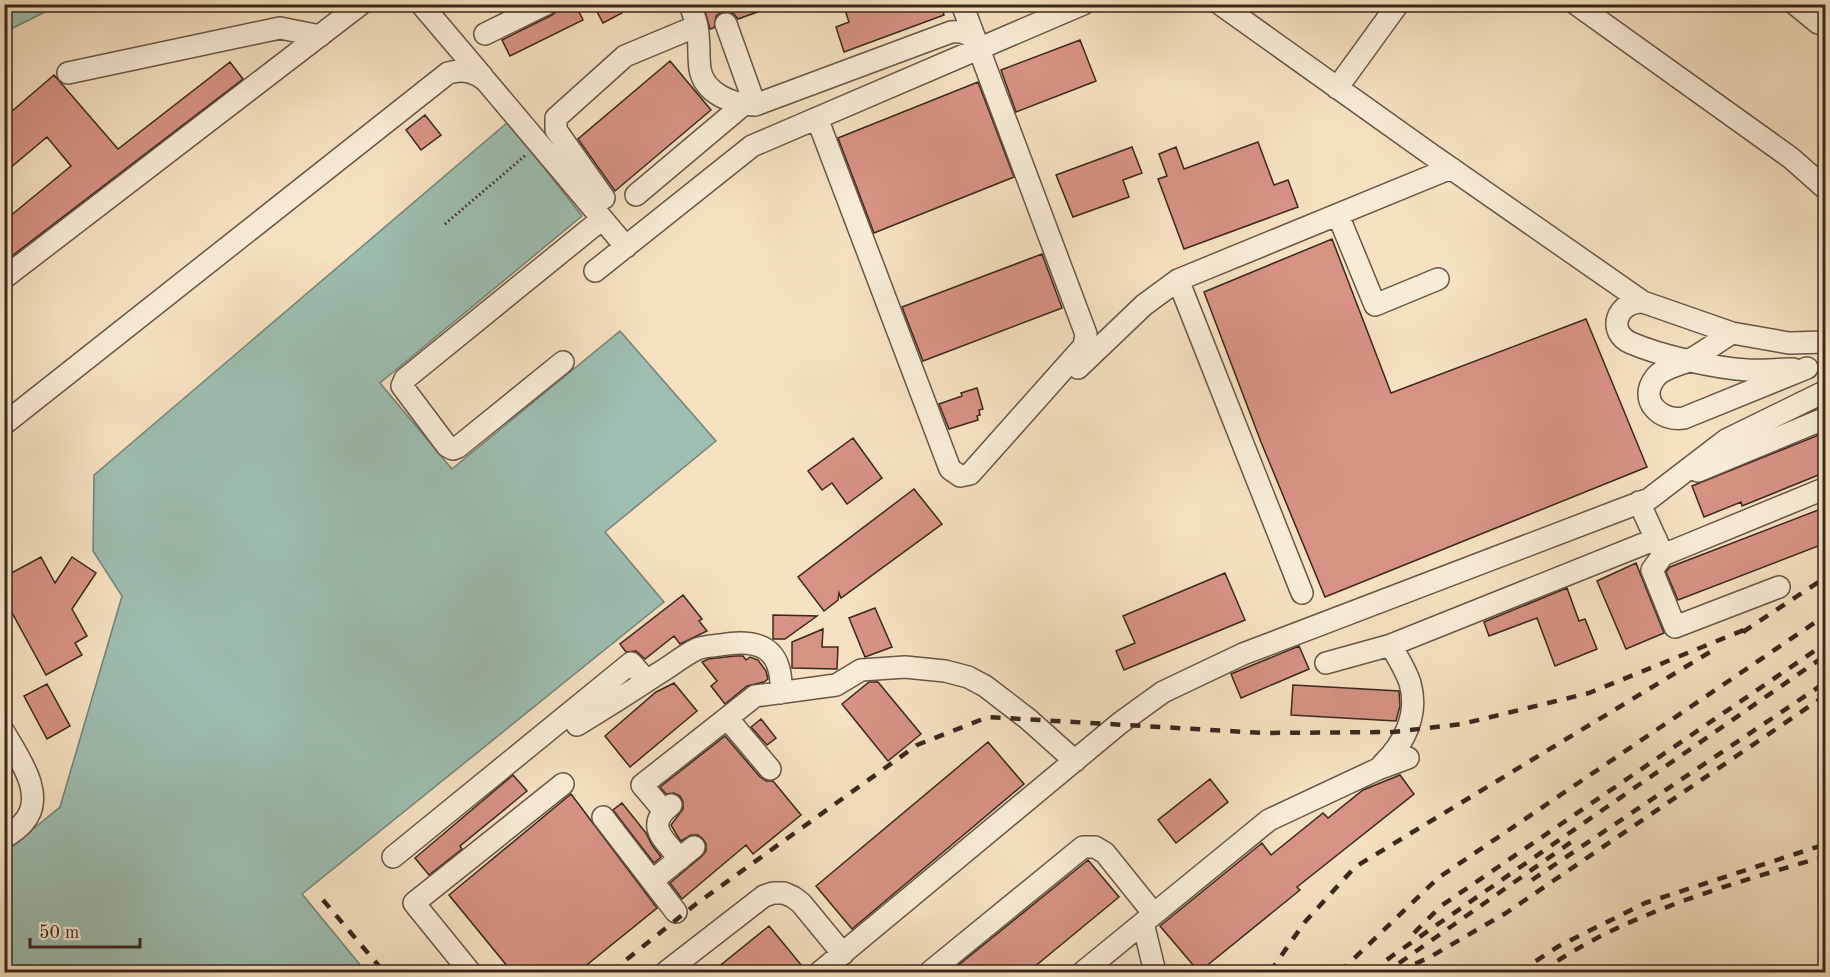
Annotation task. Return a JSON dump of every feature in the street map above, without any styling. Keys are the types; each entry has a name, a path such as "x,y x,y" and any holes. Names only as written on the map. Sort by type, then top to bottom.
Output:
{"lane":[{"path":"4,278 361,4"},
{"path":"421,4 486,81 603,208"},
{"path":"485,34 546,4"},
{"path":"690,4 697,26 700,72 705,83 730,101 749,105"},
{"path":"817,118 950,469 960,476 970,474 1084,346 1086,334 962,4"},
{"path":"595,271 752,146 1083,4"},
{"path":"1220,4 1643,302 1732,333 1789,343 1826,342"},
{"path":"1337,88 1398,4"},
{"path":"1576,4 1791,158 1826,189"},
{"path":"1795,4 1818,23 1826,24"},
{"path":"726,24 749,105"},
{"path":"626,247 556,130 556,118 625,56 697,26"},
{"path":"68,73 280,28 320,36"},
{"path":"636,195 749,105 951,32 958,31 971,36 979,49"},
{"path":"4,424 439,79 458,70 468,71 486,81"},
{"path":"1016,424 1144,305 1178,280 1451,168"},
{"path":"563,362 453,449 447,446 404,392 402,386 405,379 603,208"},
{"path":"1338,215 1375,305 1438,279"},
{"path":"1178,280 1280,511 1299,559 1302,593"},
{"path":"1643,302 1636,302 1623,308 1617,320 1620,333 1630,343 1689,360 1748,370 1807,368"},
{"path":"1732,333 1689,360 1660,373 1651,386 1651,403 1661,415 1668,418 1684,418 1807,368 1826,350"},
{"path":"820,972 1120,723 1163,692 1243,654 1649,499 1726,440 1826,391"},
{"path":"1672,482 1826,418"},
{"path":"1326,663 1391,645 1826,488"},
{"path":"1639,502 1659,547 1652,570 1675,627 1779,587"},
{"path":"577,725 698,648 736,642 749,642 770,653 778,663 782,675 781,693"},
{"path":"1378,769 1401,744 1411,714 1410,682 1391,645"},
{"path":"393,857 631,663 647,681"},
{"path":"652,881 687,853 657,829 658,819 667,808 642,785 755,696 836,685 861,670 905,667 945,671 968,677 985,686 1028,719 1075,761"},
{"path":"727,718 770,769"},
{"path":"4,732 32,789 33,801 30,813 23,824 4,838"},
{"path":"1083,972 1269,820 1378,769 1408,758"},
{"path":"470,972 414,903 563,784"},
{"path":"603,817 676,912"},
{"path":"930,972 1083,847 1095,847 1105,853 1148,919 1155,972"},
{"path":"666,972 755,901 773,893 793,897 801,903 843,954"}],"path":[{"path":"445,224 530,151"}],"shaded area":[{"path":"5,4 59,4 59,5 5,32"},
{"path":"508,122 582,216 380,383 452,469 620,331 716,441 605,532 664,602 302,894 366,972 5,972 5,852 60,807 122,596 93,551 94,475"}],"building":[{"path":"559,4 575,4 583,20 510,56 502,40 552,15 557,11"},
{"path":"601,4 618,4 622,13 603,23 595,8"},
{"path":"703,4 774,4 774,6 738,19 734,14 722,12 716,16 714,28 710,29"},
{"path":"843,4 941,4 944,15 844,52 836,27 849,22"},
{"path":"1080,40 1096,81 1016,112 1001,70"},
{"path":"670,61 711,110 615,191 578,139"},
{"path":"230,62 243,79 4,262 4,221 71,166 47,137 10,168 4,161 4,118 54,75 118,149"},
{"path":"978,82 1014,177 874,233 838,138"},
{"path":"425,115 441,135 421,150 406,130"},
{"path":"1258,142 1274,185 1288,180 1298,207 1184,249 1158,179 1167,176 1159,154 1176,147 1184,169"},
{"path":"1132,147 1142,173 1123,180 1129,197 1073,217 1056,175"},
{"path":"1332,239 1391,393 1586,319 1647,467 1325,597 1261,442 1204,292"},
{"path":"1042,254 1062,308 923,361 902,307"},
{"path":"977,388 983,409 979,410 978,420 949,429 939,404"},
{"path":"1826,432 1826,472 1742,506 1741,502 1704,517 1692,486"},
{"path":"853,438 882,478 847,504 832,483 822,490 808,471"},
{"path":"914,489 942,524 841,598 839,593 838,600 824,611 798,577"},
{"path":"1826,507 1826,543 1678,600 1666,572 1670,567"},
{"path":"41,557 55,583 72,557 96,573 72,609 87,636 75,643 82,655 46,675 4,598 4,577"},
{"path":"1636,563 1664,633 1626,649 1597,581"},
{"path":"1225,573 1245,620 1124,670 1116,651 1135,643 1123,616"},
{"path":"1567,588 1579,621 1585,619 1597,649 1555,666 1537,618 1489,636 1484,622"},
{"path":"683,595 702,619 699,621 707,631 680,644 674,636 645,659 636,651 626,652 620,644"},
{"path":"875,608 892,647 865,657 849,618"},
{"path":"773,615 817,616 785,639 773,639"},
{"path":"823,629 822,647 838,647 837,669 792,668 792,642"},
{"path":"1299,646 1309,669 1241,698 1231,674"},
{"path":"743,656 746,660 750,657 758,660 766,671 768,679 747,686 725,704 711,686 717,681 702,662 708,659"},
{"path":"869,682 878,682 921,734 888,761 842,704"},
{"path":"674,683 697,711 630,767 605,736 656,692"},
{"path":"47,684 70,726 47,739 24,696"},
{"path":"1293,685 1399,691 1400,706 1396,721 1291,715"},
{"path":"761,719 776,738 767,745 751,727"},
{"path":"725,736 760,777 766,781 773,781 801,815 753,854 746,845 682,899 670,883 702,856 706,851 706,844 698,835 691,835 681,841 671,825 683,809 683,802 680,796 674,793 666,794 660,787"},
{"path":"988,742 1024,784 852,929 816,886"},
{"path":"513,775 527,791 460,846 462,849 429,875 415,858"},
{"path":"1400,775 1414,794 1297,887 1300,890 1199,972 1160,926 1262,843 1271,855 1323,813 1328,818 1363,790"},
{"path":"1210,779 1228,802 1176,843 1158,820"},
{"path":"571,794 657,908 578,972 512,972 449,895"},
{"path":"622,803 646,833 661,857 654,863 613,810"},
{"path":"1088,860 1119,897 1028,972 950,972"},
{"path":"769,926 807,972 712,972"}],"railway":[{"path":"1743,632 1826,577"},
{"path":"1340,972 1438,878 1826,615"},
{"path":"611,972 696,904 917,745 988,717 1263,733 1393,732 1462,724 1589,693 1749,628"},
{"path":"1414,933 1441,906 1826,643"},
{"path":"1270,972 1304,923 1355,867 1715,649"},
{"path":"1371,972 1826,655"},
{"path":"1532,880 1826,682"},
{"path":"1397,972 1430,957 1506,913 1826,695"},
{"path":"1381,972 1395,966 1577,838"},
{"path":"1519,972 1559,946 1645,903 1826,844"},
{"path":"1541,972 1606,933 1642,917 1715,890 1826,856"},
{"path":"323,900 384,972"}]}
